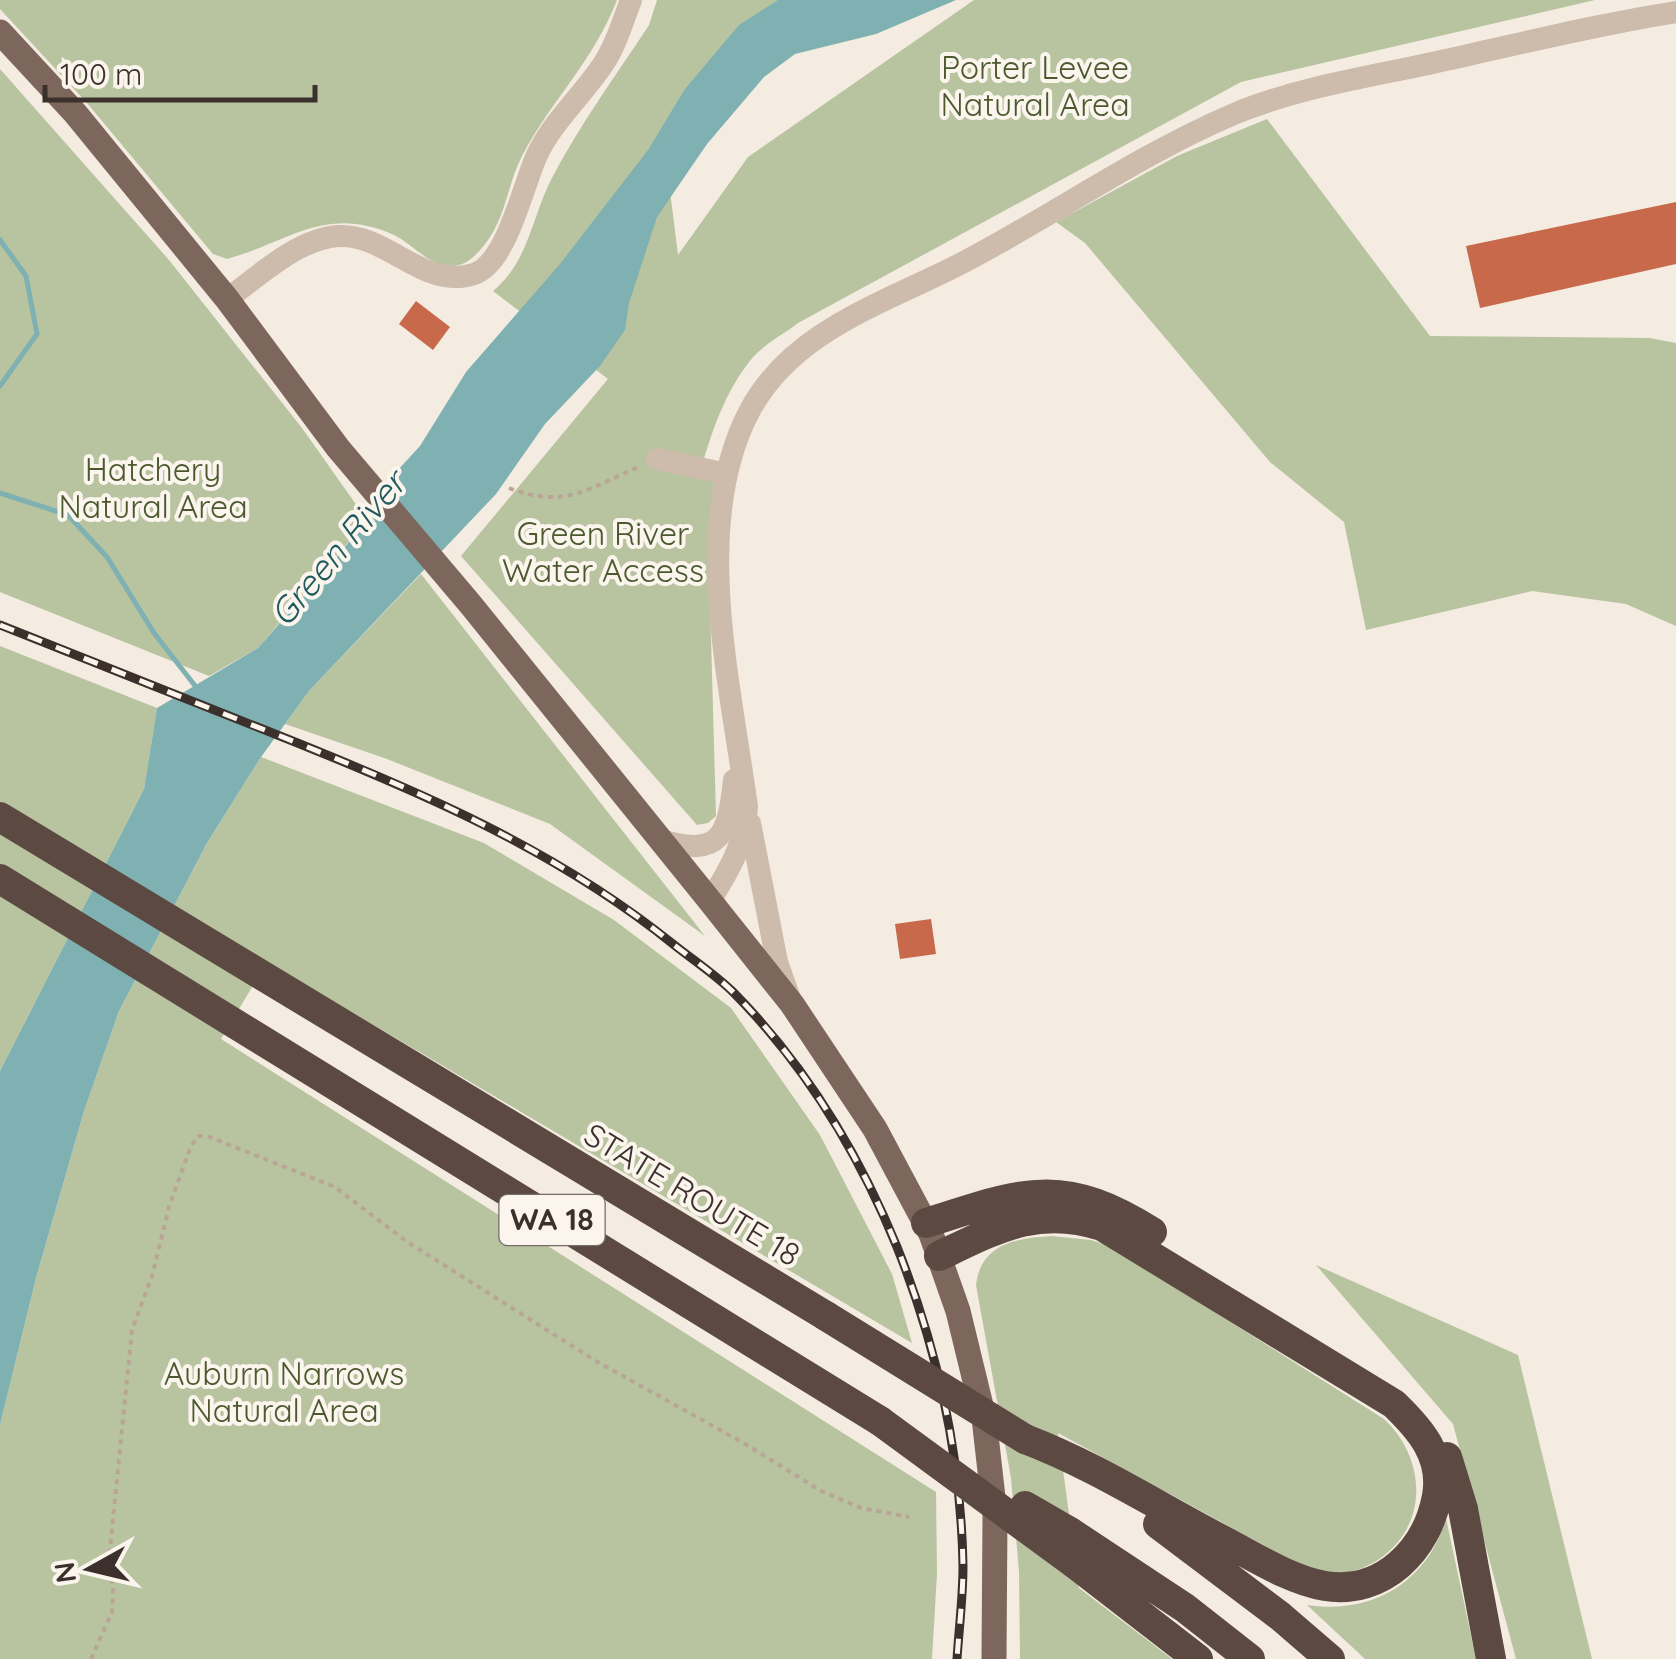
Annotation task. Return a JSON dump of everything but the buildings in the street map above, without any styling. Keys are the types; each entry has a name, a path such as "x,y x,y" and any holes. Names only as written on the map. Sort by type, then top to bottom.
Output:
{"highway":[{"name":"STATE ROUTE 18","path":"2,818 1025,1438 1077,1465"},
{"name":"WA 18","path":"0,879 880,1421 1070,1532 1185,1608 1250,1659"},
{"path":"926,1223 1029,1195 1067,1194 1090,1199 1116,1209 1402,1395 1421,1413 1450,1464 1463,1509 1491,1659"},
{"path":"939,1256 1001,1227 1042,1216 1082,1219 1102,1226 1394,1404 1428,1443 1439,1484 1425,1531 1405,1560 1376,1581 1328,1586 1251,1556 1077,1465"},
{"path":"880,1421 1198,1659"},
{"path":"1077,1465 1210,1561 1330,1659"}],"main road":[{"path":"0,32 76,114 227,299 338,448 710,901 792,1004 875,1129 926,1223 939,1256 958,1311 984,1418 994,1514 994,1659"}],"street":[{"path":"227,299 288,256 335,236 355,236 436,274 456,276 485,268 498,253 537,155 551,130 606,60 631,0"},
{"path":"792,1004 776,962 747,807 720,590 722,512 728,474 750,412 784,362 834,326 965,262 1183,137 1256,105 1304,91 1676,12"},
{"path":"657,459 728,474"},
{"path":"661,840 689,848 719,837 730,818 734,717"},
{"path":"710,901 739,850 746,830 747,807"}],"path":[{"path":"510,488 535,498 562,499 657,459"},
{"path":"91,1659 112,1612 108,1559 129,1343 152,1276 168,1207 191,1146 199,1136 335,1187 406,1241 580,1351 747,1444 821,1491 861,1508 909,1517"}],"green space":[{"path":"0,0 617,0 596,43 522,156 503,210 485,245 464,263 445,266 394,235 348,223 308,229 227,259 213,254 87,103 0,9"},
{"path":"657,0 780,0 662,127 678,255 748,157 974,0 1595,0 1241,82 798,323 759,351 729,393 703,462 717,474 709,566 716,816 697,825 461,556 608,379 493,291 515,266 553,176 649,25"},
{"name":"Hatchery Natural Area","path":"0,69 169,260 302,428 367,520 258,648 209,676 0,592"},
{"path":"1267,119 1430,336 1650,338 1676,343 1676,626 1626,604 1532,591 1366,630 1344,522 1270,462 1085,243 1056,222 1177,156"},
{"path":"421,574 705,936 550,824 387,759 285,724 309,691"},
{"path":"0,646 157,708 144,789 0,1071"},
{"name":"Auburn Narrows Natural Area","path":"261,757 484,843 614,920 731,1008 820,1135 892,1274 912,1343 267,962 221,1039 936,1492 932,1659 0,1659 0,1425 36,1278 84,1111 119,1011 207,843"},
{"path":"1052,1236 1110,1246 1384,1419 1408,1453 1416,1491 1407,1529 1395,1545 1378,1560 1345,1573 1334,1574 1294,1562 1058,1433 1079,1588 1172,1659 1020,1659 1019,1572 1011,1478 976,1285 985,1260 1002,1246"},
{"path":"1316,1265 1518,1355 1592,1659 1516,1659 1453,1424"},
{"path":"1446,1518 1476,1659 1365,1659 1307,1605 1354,1605 1394,1589 1426,1560"}],"water":[{"path":"778,0 956,0 876,34 795,54 764,77 707,144 657,217 629,303 625,330 600,366 545,424 496,494 309,691 261,757 207,843 119,1011 84,1111 36,1278 0,1425 0,1071 144,789 157,708 258,648 316,582 367,520 386,483 420,446 466,372 560,264 648,150 685,89 739,25"}],"waterway":[{"path":"0,240 26,276 37,334 0,386"},
{"path":"0,493 68,515 107,557 154,633 196,687"}],"railway":[{"path":"0,625 328,755 432,800 532,850 628,910 720,980 760,1021 807,1080 847,1145 882,1212 912,1286 945,1404 958,1484 963,1566 957,1659"}],"park label":[{"name":"Porter Levee Natural Area","path":"1035,86"},
{"name":"Green River Water Access","path":"603,552"}],"water label":[{"name":"Green River","path":"338,549"}]}
